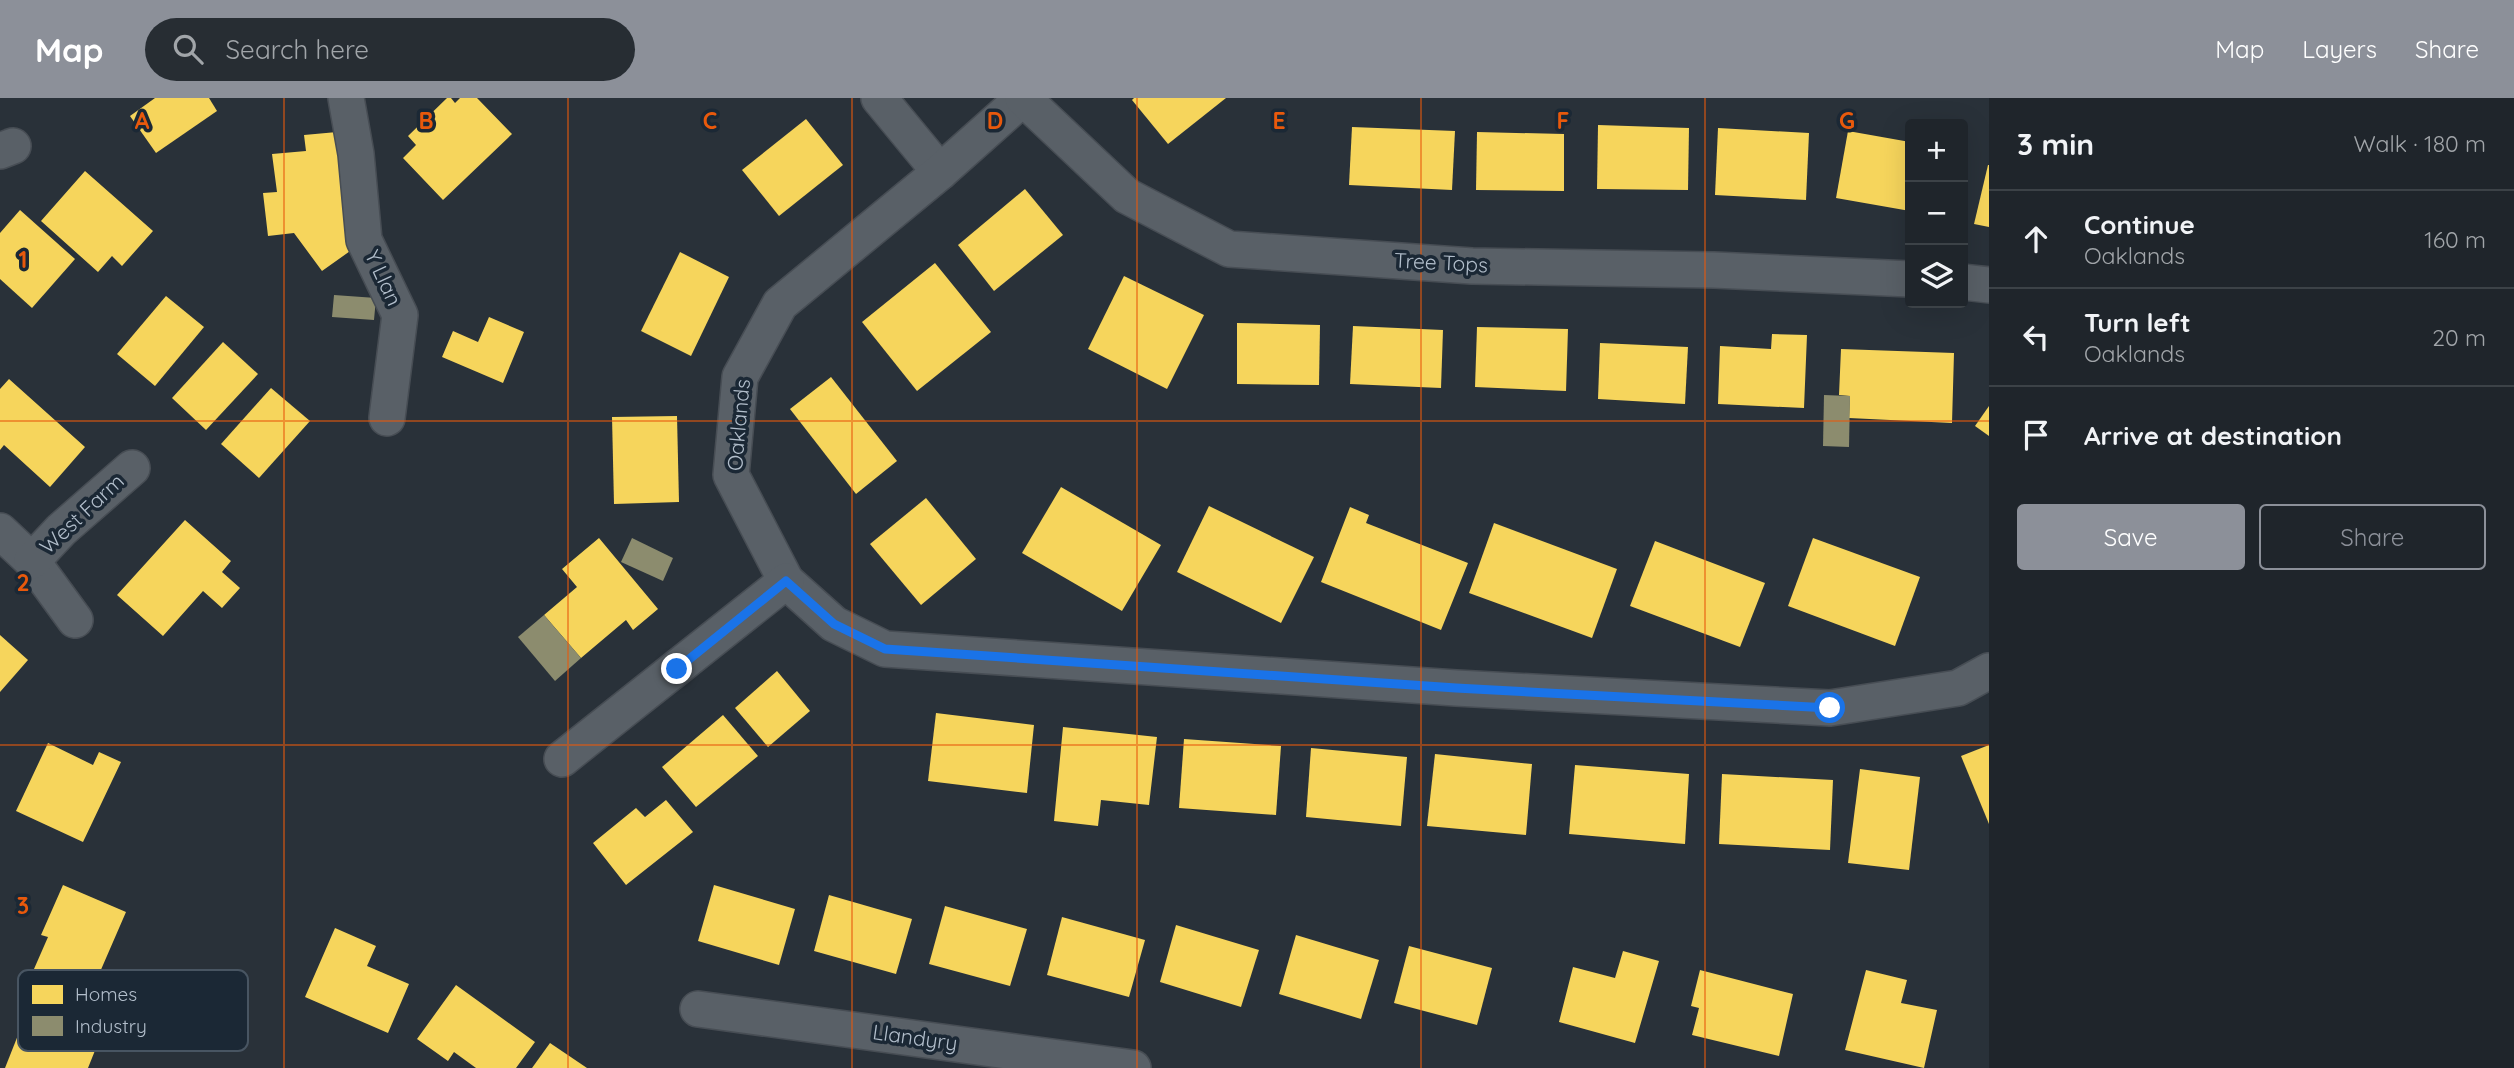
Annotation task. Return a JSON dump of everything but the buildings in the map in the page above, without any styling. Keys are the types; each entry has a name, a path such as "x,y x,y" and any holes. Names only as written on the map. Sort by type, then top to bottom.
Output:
{"street":[{"name":"Y Llan","path":"346,98 356,154 364,240 400,315 387,418"},
{"path":"880,98 940,172"},
{"name":"Oaklands","path":"1023,98 940,172 780,304 740,377 731,475 786,581 834,624 885,649 1470,689 1830,708 1958,688 1989,671"},
{"name":"Tree Tops","path":"1023,98 1127,195 1229,249 1472,266 1714,270 1905,279"},
{"path":"1968,283 1989,285"},
{"name":"West Farm","path":"32,561 61,530 132,468"},
{"name":"West Farm","path":"0,531 32,561 75,620"},
{"path":"562,759 786,581"},
{"name":"Llandyry","path":"698,1009 1133,1068"}],"route":[{"path":"677,669 786,581 834,624 885,649 1456,688 1830,708"}]}
